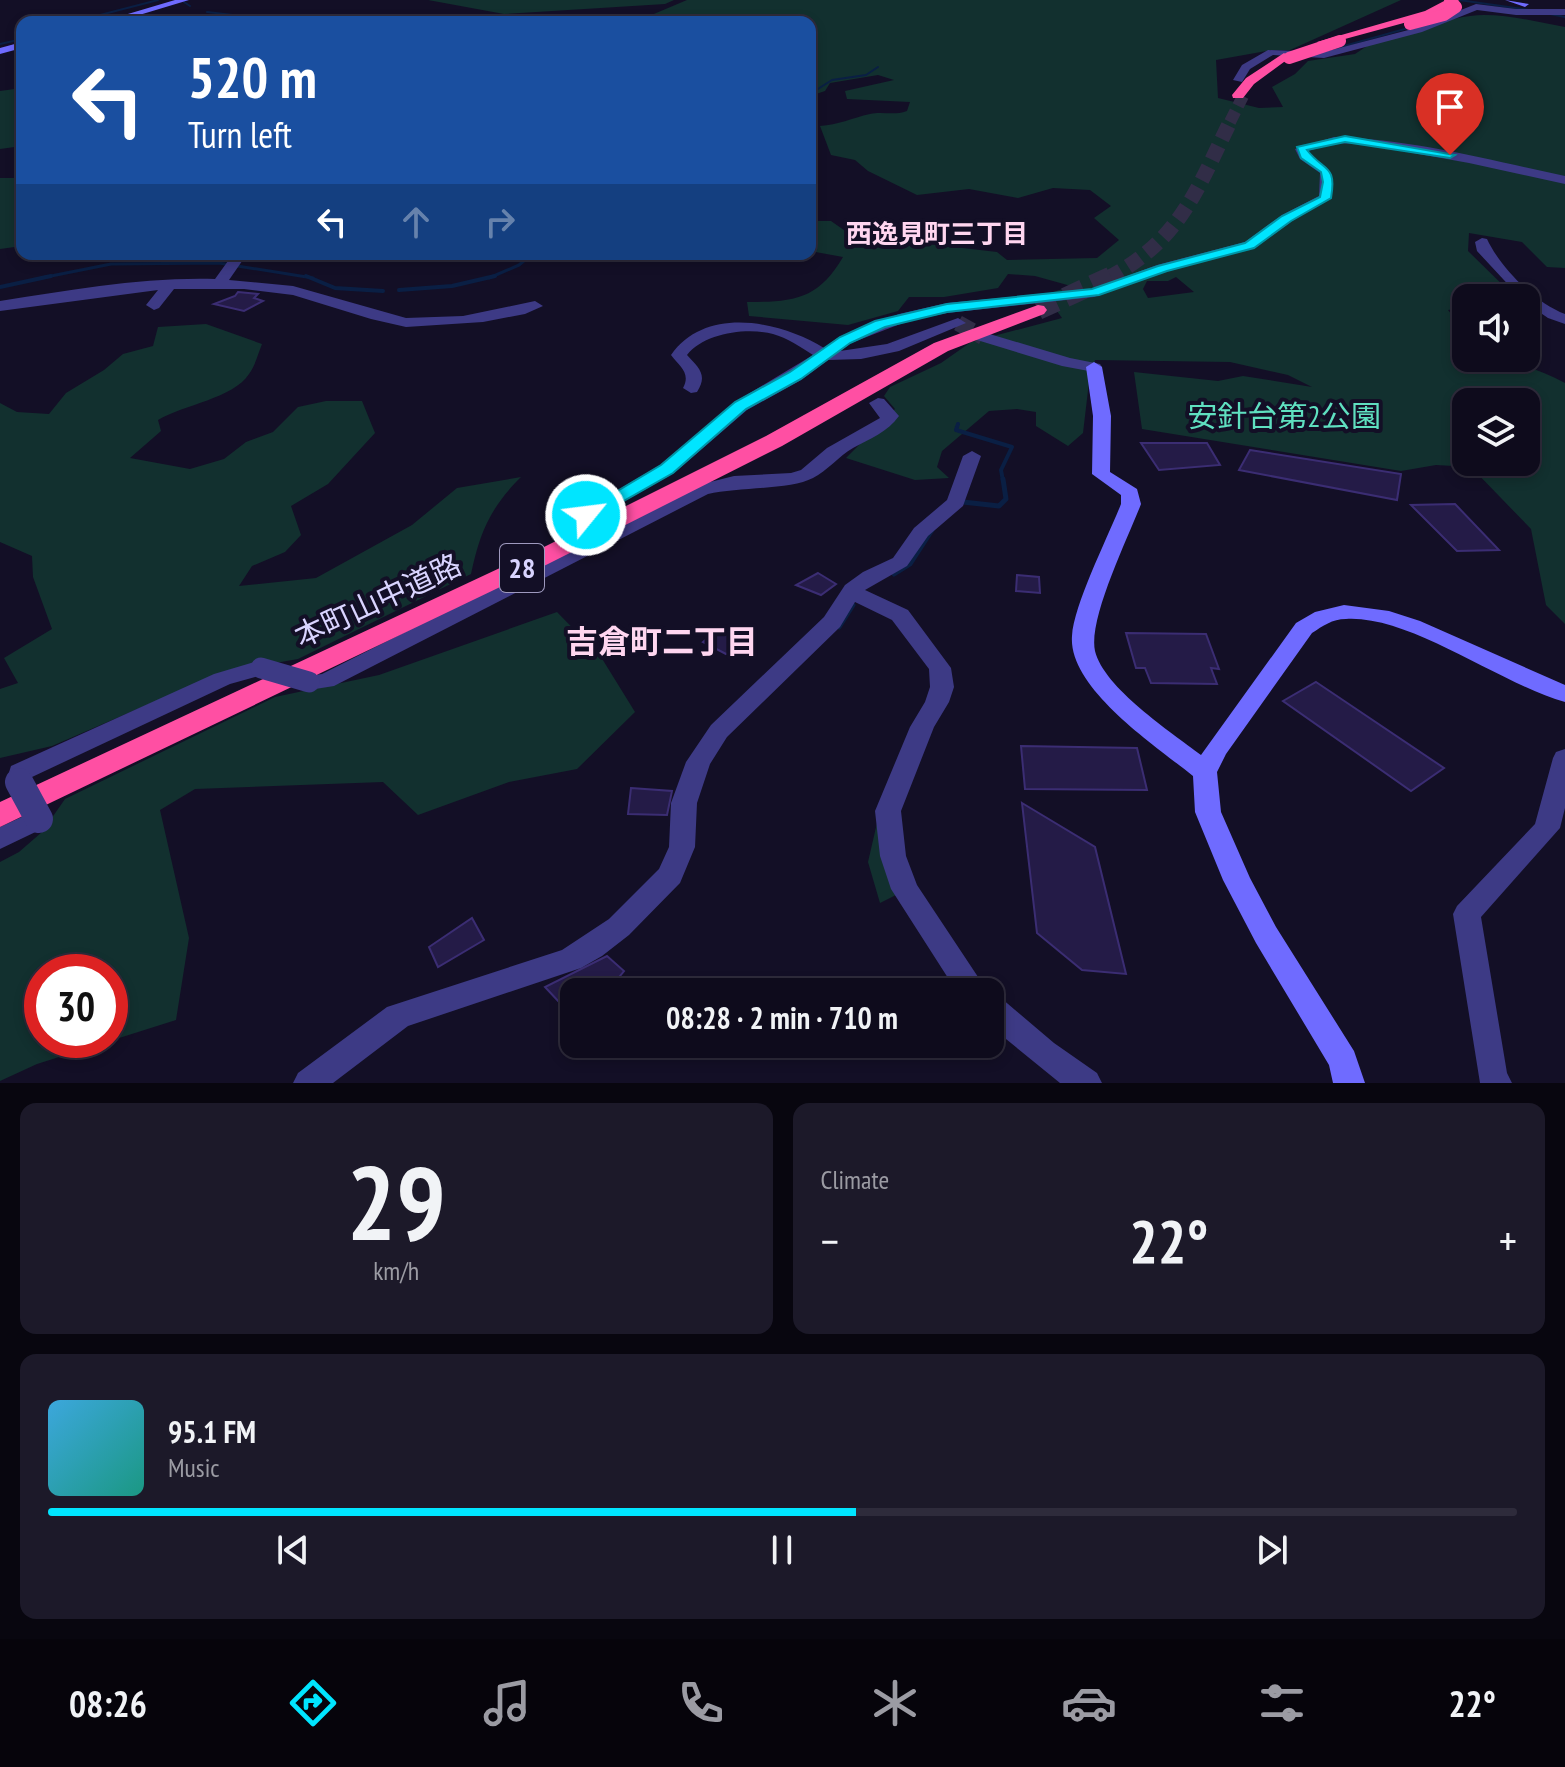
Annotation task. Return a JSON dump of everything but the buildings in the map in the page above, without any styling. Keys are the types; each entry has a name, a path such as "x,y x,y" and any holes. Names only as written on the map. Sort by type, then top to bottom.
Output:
{"highway":[{"path":"1241,96 1286,58 1418,10 1429,5 1431,0"},
{"path":"1455,1 1456,7 1450,13 1331,40 1434,14 1455,1"},
{"name":"本町山中道路","path":"0,806 534,555 638,501 845,382 1034,308 941,347 741,459 539,559 0,815"}],"street":[{"path":"128,16 185,0"},
{"path":"1509,0 1565,11"},
{"path":"1238,80 1246,67 1271,52 1324,55 1419,30 1476,7 1565,11"},
{"path":"586,515 667,469 741,406 795,376 845,340 904,317 947,308 1094,293 1162,268 1250,245 1287,218 1325,198 1328,182 1326,171 1304,156 1302,148 1345,139 1469,159 1565,180"},
{"path":"1482,242 1484,251 1535,301 1556,317 1565,319"},
{"path":"219,284 235,261"},
{"path":"154,305 170,284"},
{"path":"0,306 121,286 219,284 307,293 390,320 461,320 535,306"},
{"path":"691,388 695,381 694,372 679,355 688,341 707,334 769,328 824,355 855,357 879,353 958,323"},
{"path":"983,337 1068,363 1094,367 1102,416 1101,474 1130,493 1131,504 1085,621 1082,639 1085,657 1091,670 1114,694 1205,772"},
{"path":"0,839 39,819 19,782 20,772 32,766 222,679 261,668 309,682 326,681 701,490 734,482 793,479 808,474 833,452 886,422 890,416 878,403"},
{"path":"309,1083 398,1016 571,959 592,948 619,927 670,875 677,863 682,847 684,803 698,762 707,747 733,715 832,622 852,590 870,576 900,562 921,532 956,502 972,456"},
{"path":"852,590 864,599 900,615 940,668 942,687 937,702 922,727 888,811 893,856 905,889 964,978"},
{"path":"1349,1083 1343,1061 1266,935 1237,880 1208,812 1205,772 1215,751 1304,628 1326,616 1358,613 1386,618 1565,694"},
{"path":"1496,1083 1492,1075 1467,914 1547,828 1565,758"},
{"path":"1004,1019 1043,1053 1086,1083"}],"green space":[{"path":"428,0 674,0 665,4 504,14"},
{"name":"安針台第2公園","path":"687,0 1401,0 1290,50 1272,50 1216,60 1218,98 1259,108 1283,107 1272,87 1295,74 1308,61 1355,54 1367,46 1441,22 1494,15 1565,27 1565,268 1547,267 1522,242 1469,233 1468,251 1502,284 1452,284 1452,309 1448,310 1452,315 1452,372 1540,372 1565,383 1565,624 1546,605 1531,529 1480,476 1540,476 1540,388 1452,388 1452,466 1436,465 1401,471 1142,429 1134,372 1218,381 1243,376 1312,387 1288,375 1230,362 1095,360 1083,433 1068,446 1036,426 1036,412 1017,409 989,411 942,451 937,467 949,478 915,480 846,458 895,409 884,396 890,387 941,363 971,342 1062,318 1054,307 1033,299 1071,286 1035,276 1008,274 998,288 944,297 909,297 898,311 848,325 749,316 747,302 803,296 834,271 843,257 816,252 816,221 831,221 851,235 997,252 1007,260 1097,258 1119,240 1094,218 1111,206 1090,190 1053,188 1018,198 969,189 917,195 868,171 855,160 831,155 820,126 870,114 907,111 910,102 847,99 845,91 894,80 878,75 830,83 825,91 816,94 816,16 649,16","holes":["1176,277 1194,292 1148,298 1143,289 1147,281 1168,281"]},
{"path":"16,89 16,147 0,149 0,91"},
{"path":"0,178 16,178 16,247 0,249"},
{"path":"206,324 262,344 255,364 242,382 232,389 158,420 161,431 130,458 190,469 224,459 246,442 273,432 298,407 326,401 362,401 375,433 328,484 291,506 301,535 285,552 252,566 239,586 316,578 412,525 457,488 521,477 501,499 488,521 471,574 298,659 223,672 52,746 0,758 0,689 18,683 4,658 52,629 33,577 32,556 0,542 0,403 17,412 49,414 66,393 104,370 123,354 153,346 158,327"},
{"path":"557,612 601,657 635,712 577,769 509,782 418,815 383,782 195,789 160,810 189,938 176,1020 128,1035 128,954 24,954 24,1058 56,1058 0,1081 0,862 19,852 42,832 65,799 275,697 379,675"},
{"path":"880,810 896,895 880,903 868,862"}],"waterway":[{"path":"96,16 158,0"},
{"path":"1459,0 1529,10"},
{"path":"184,2 190,6"},
{"path":"207,12 241,16"},
{"path":"1550,14 1565,17"},
{"path":"1337,48 1412,27"},
{"path":"0,44 16,40"},
{"path":"816,90 832,80 866,75 878,67"},
{"path":"492,277 525,260"},
{"path":"51,276 111,264 219,263 309,277"},
{"path":"0,287 51,276"},
{"path":"41,278 51,276"},
{"path":"309,277 335,288 383,291"},
{"path":"399,290 452,286 492,277"},
{"path":"958,424 956,430 1012,447 1001,470 1003,481"},
{"path":"963,502 999,506 1006,499 1003,479"},
{"path":"894,574 910,564 932,530"},
{"path":"839,627 853,605"}],"tunnel":[{"path":"1109,277 1133,263 1170,230 1196,190 1243,96"},
{"path":"1038,310 1109,277"},
{"path":"958,323 983,337"}],"district":[{"name":"西逸見町三丁目","path":"937,234"},
{"name":"吉倉町二丁目","path":"662,642"}],"route":[{"path":"586,515 667,469 741,406 795,376 845,340 880,324 947,308 1094,293 1162,268 1250,245 1287,218 1325,198 1328,182 1326,171 1304,156 1303,148 1345,139 1450,155"}]}
